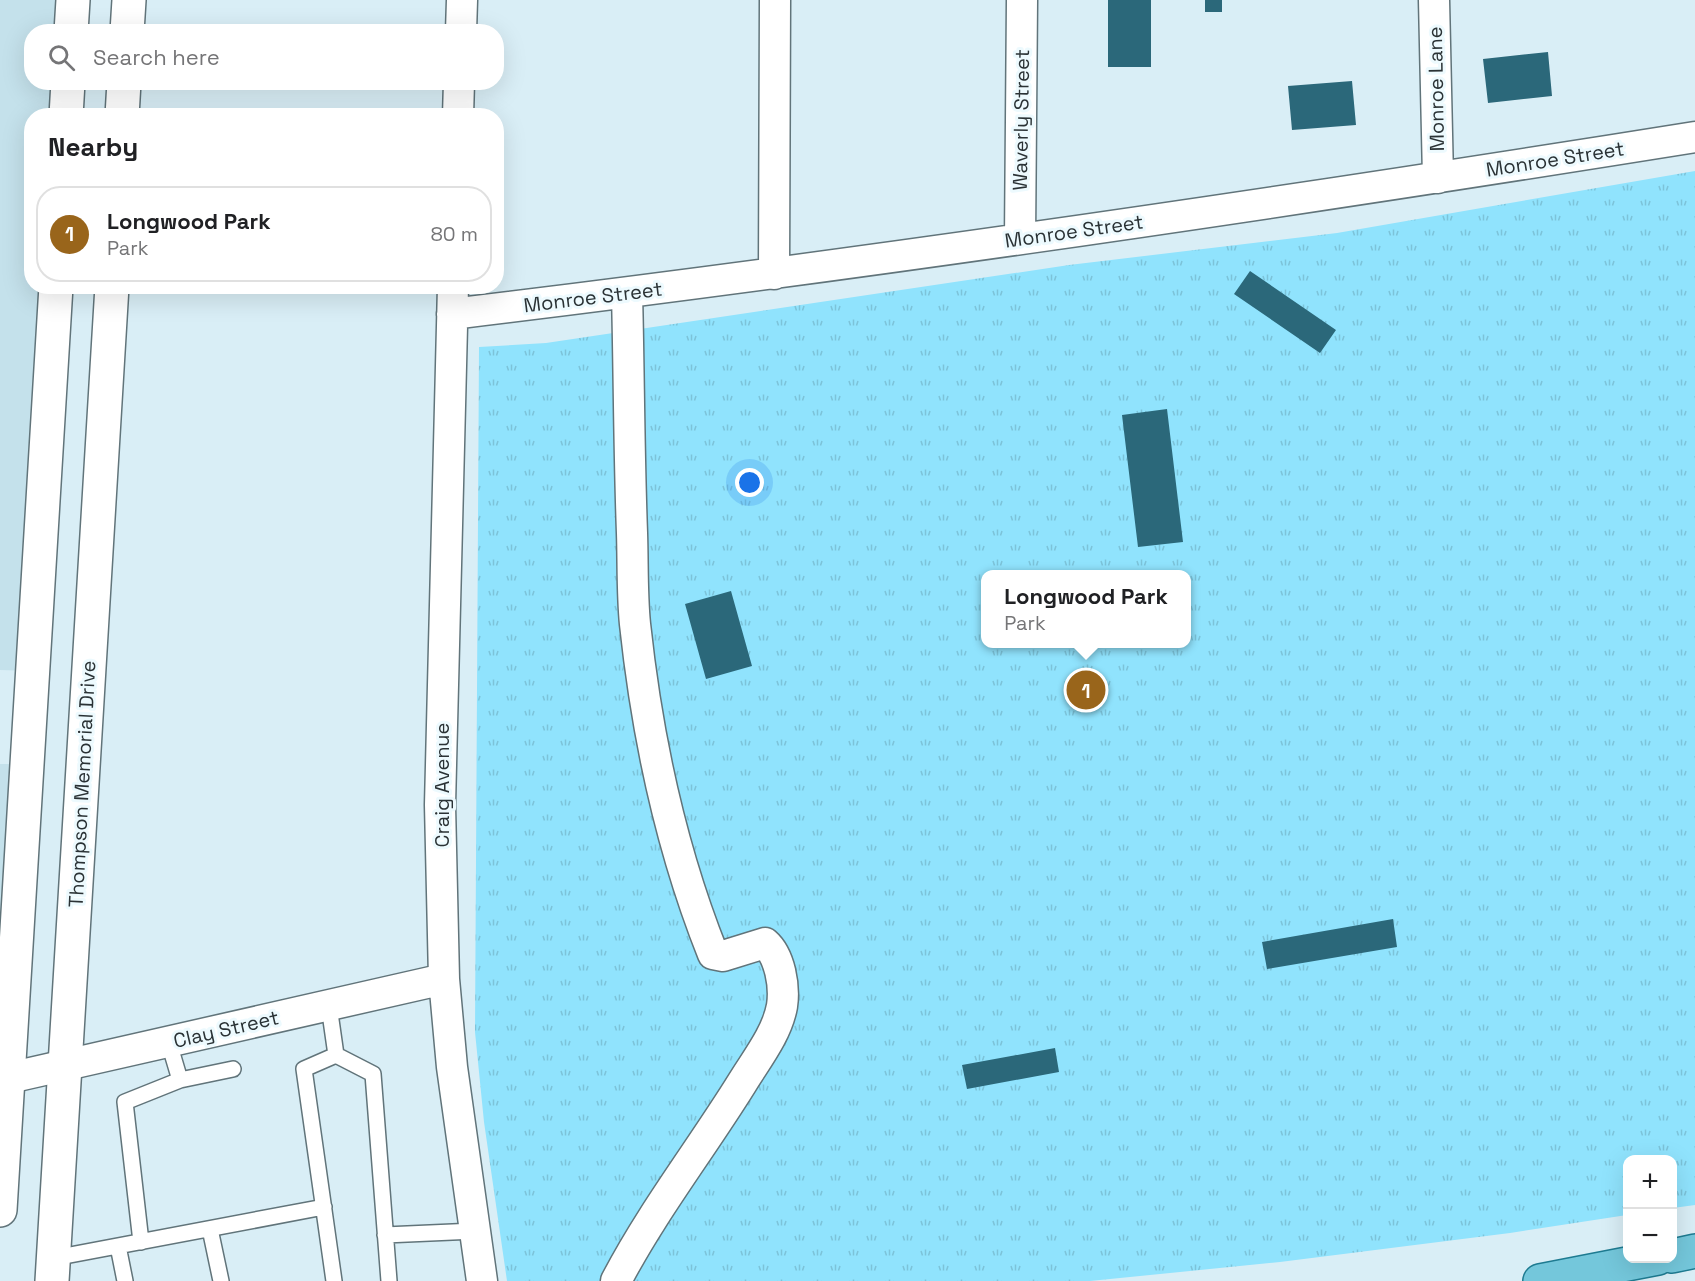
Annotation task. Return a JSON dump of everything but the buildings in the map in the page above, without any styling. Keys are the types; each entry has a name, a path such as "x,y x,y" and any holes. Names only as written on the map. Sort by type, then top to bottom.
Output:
{"main road":[{"path":"72,24 73,0"},
{"path":"128,24 129,0"},
{"path":"66,108 68,90"},
{"path":"122,108 124,90"},
{"path":"0,1210 4,1079 55,294"},
{"name":"Thompson Memorial Drive","path":"53,1269 112,294"},
{"path":"1677,1255 1695,1251"},
{"path":"1540,1281 1632,1263"}],"street":[{"path":"461,24 462,0"},
{"path":"774,274 775,0"},
{"name":"Waverly Street","path":"1020,239 1022,0"},
{"name":"Monroe Lane","path":"1434,0 1438,178"},
{"path":"458,108 459,90"},
{"name":"Monroe Street","path":"452,300 627,293 774,274 1438,178 1695,136"},
{"path":"616,1281 633,1249 714,1128 774,1031 782,1006 782,979 772,949 765,943 723,956 713,954 672,828 648,723 635,621 627,293"},
{"name":"Craig Avenue","path":"452,300 440,806 444,979 452,1067 482,1281"},
{"name":"Clay Street","path":"4,1079 444,979"}],"lane":[{"path":"329,1006 336,1055"},
{"path":"169,1042 180,1080"},
{"path":"334,1281 304,1069 336,1055"},
{"path":"336,1055 373,1074 389,1281"},
{"path":"141,1242 125,1102 180,1080 233,1069"},
{"path":"53,1269 118,1246 324,1207"},
{"path":"210,1229 221,1281"},
{"path":"385,1235 475,1231"},
{"path":"118,1246 125,1281"}],"shaded area":[{"path":"0,0 73,0 71,24 24,24 24,90 68,90 66,108 24,108 24,294 56,294 33,671 0,670"},
{"path":"0,764 27,764 0,1080"}],"green space":[{"path":"1695,171 1695,1205 1677,1207 1677,1155 1623,1155 1623,1216 1510,1233 1280,1262 1090,1281 507,1281 484,1122 475,1032 479,347 546,343 1069,265 1337,233"}],"place":[{"name":"Longwood Park","path":"1086,690"}]}
